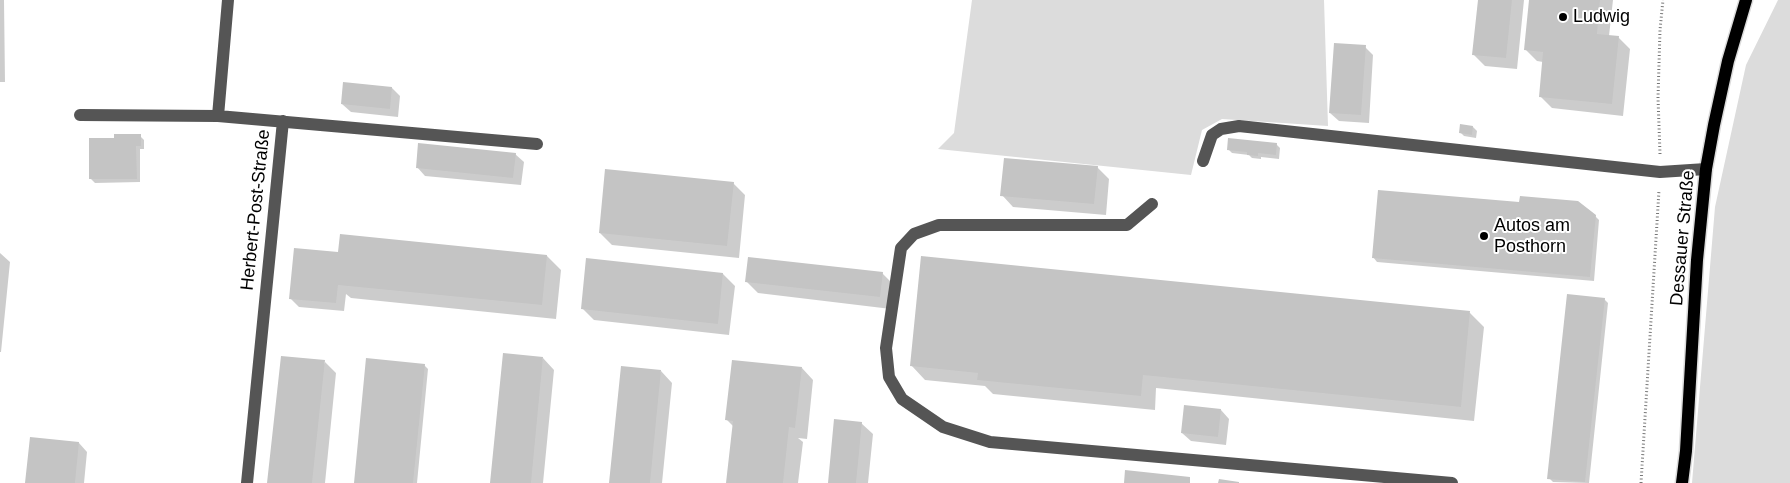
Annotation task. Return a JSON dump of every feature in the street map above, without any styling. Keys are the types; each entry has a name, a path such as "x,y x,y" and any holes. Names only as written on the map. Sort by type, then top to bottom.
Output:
{"main road":[{"name":"Dessauer Straße","path":"1682,483 1686,451 1698,260 1706,169 1728,61 1746,0"}],"street":[{"path":"218,116 228,0"},
{"name":"Herbert-Post-Straße","path":"80,115 218,116 283,122 247,483"},
{"path":"283,122 537,144"},
{"path":"1203,161 1212,135 1222,129 1240,126 1660,172 1706,169"},
{"path":"1152,204 1126,225 939,225 914,234 901,248 886,348 889,377 902,399 943,427 990,442 1452,483"}],"path":[{"path":"1642,483 1660,172 1658,98 1663,0"}],"shaded area":[{"path":"972,0 1324,0 1328,126 1222,119 1202,130 1191,175 938,149 954,133"},
{"path":"1778,0 1790,0 1790,483 1692,483 1715,207 1746,65"}],"building":[{"path":"1478,0 1512,0 1506,58 1472,55"},
{"path":"1529,0 1600,0 1597,34 1619,36 1612,104 1539,97 1543,52 1524,50"},
{"path":"1334,43 1366,45 1361,115 1329,113"},
{"path":"343,82 392,87 390,109 341,104"},
{"path":"1460,124 1473,126 1472,135 1459,133"},
{"path":"114,134 141,134 141,146 136,146 137,179 89,179 89,138 114,138"},
{"path":"1228,138 1277,143 1276,155 1258,153 1258,156 1247,155 1247,152 1227,150"},
{"path":"418,143 516,153 513,178 416,168"},
{"path":"1004,158 1098,166 1094,204 1000,196"},
{"path":"605,169 734,182 727,246 599,233"},
{"name":"Autos am Posthorn","path":"1378,190 1519,202 1520,196 1578,201 1596,215 1590,277 1372,258"},
{"path":"340,234 547,255 542,305 338,285 336,303 289,299 294,248 338,252"},
{"path":"921,256 1470,311 1461,407 1143,375 1141,396 977,380 978,373 910,366"},
{"path":"748,257 883,272 880,297 745,282"},
{"path":"586,258 723,273 718,324 581,309"},
{"path":"1567,294 1605,298 1585,482 1547,479"},
{"path":"503,353 543,357 531,483 490,483"},
{"path":"281,356 325,360 312,483 267,483"},
{"path":"366,358 425,364 413,483 354,483"},
{"path":"732,360 802,367 795,428 789,427 783,483 726,483 733,421 725,420"},
{"path":"621,366 661,370 650,483 609,483"},
{"path":"1184,405 1221,409 1218,437 1181,433"},
{"path":"834,419 862,422 856,483 828,483"},
{"path":"30,437 79,442 75,483 25,483"},
{"path":"1125,470 1190,477 1190,483 1124,483"},
{"path":"1219,479 1239,482 1239,483 1218,483"}],"place":[{"name":"Ludwig","path":"1563,17"},
{"name":"Autos am Posthorn","path":"1484,236"}]}
